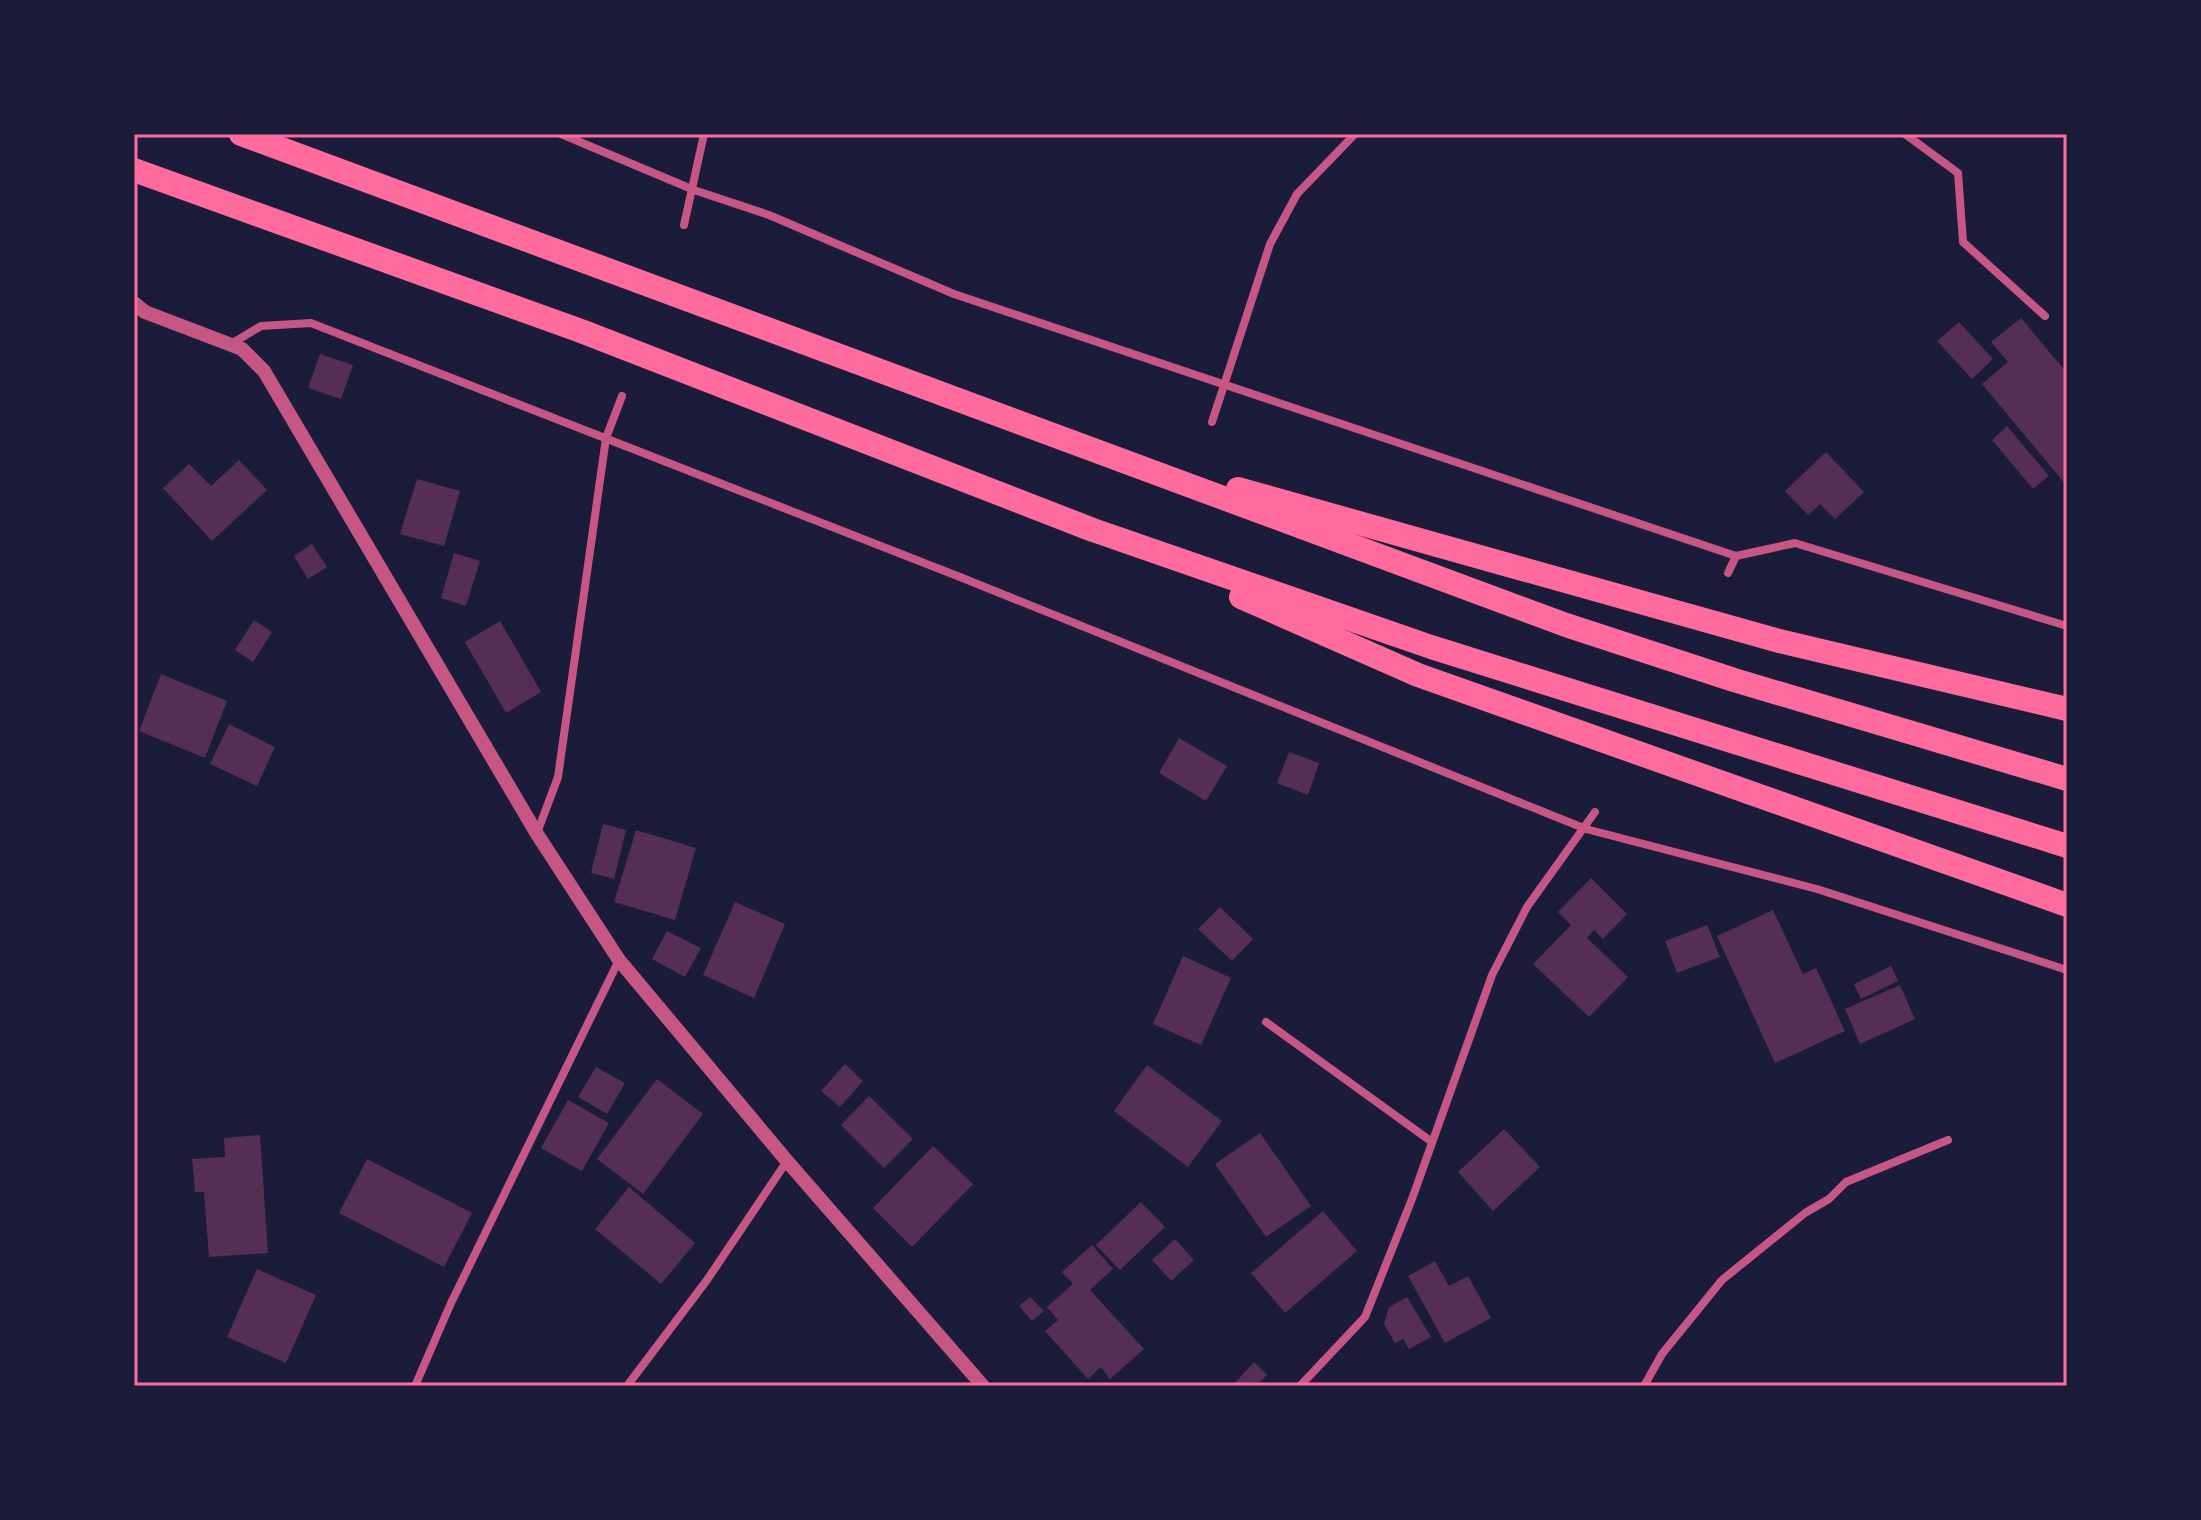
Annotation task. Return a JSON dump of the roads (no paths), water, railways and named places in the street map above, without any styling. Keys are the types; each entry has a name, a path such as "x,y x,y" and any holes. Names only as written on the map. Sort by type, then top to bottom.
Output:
{"highway":[{"path":"241,134 1566,625 1794,698 2067,779"},
{"path":"134,170 581,331 1093,530 1431,647 2067,846"},
{"path":"1044,433 1764,637 2067,709"},
{"path":"1093,530 1418,675 2067,905"}],"street":[{"path":"561,134 694,190 769,215 954,294 1736,556 1795,543 2067,626"},
{"path":"684,225 704,134"},
{"path":"1212,422 1277,231 1297,194 1355,134"},
{"path":"1905,134 1958,173 1963,242 2045,316"},
{"path":"134,303 145,312 242,349 264,371 537,834 619,960 787,1161 983,1386"},
{"path":"230,345 261,326 311,323 1586,829 1817,889 2067,970"},
{"path":"537,834 558,777 606,438 622,396"},
{"path":"1728,573 1736,556"},
{"path":"1300,1386 1365,1317 1492,975 1527,907 1586,829 1595,812"},
{"path":"415,1386 458,1289 619,960"},
{"path":"1266,1022 1432,1142"},
{"path":"1644,1386 1662,1354 1734,1271 1805,1213 1829,1199 1846,1182 1948,1140"},
{"path":"627,1386 707,1280 787,1161"}]}
